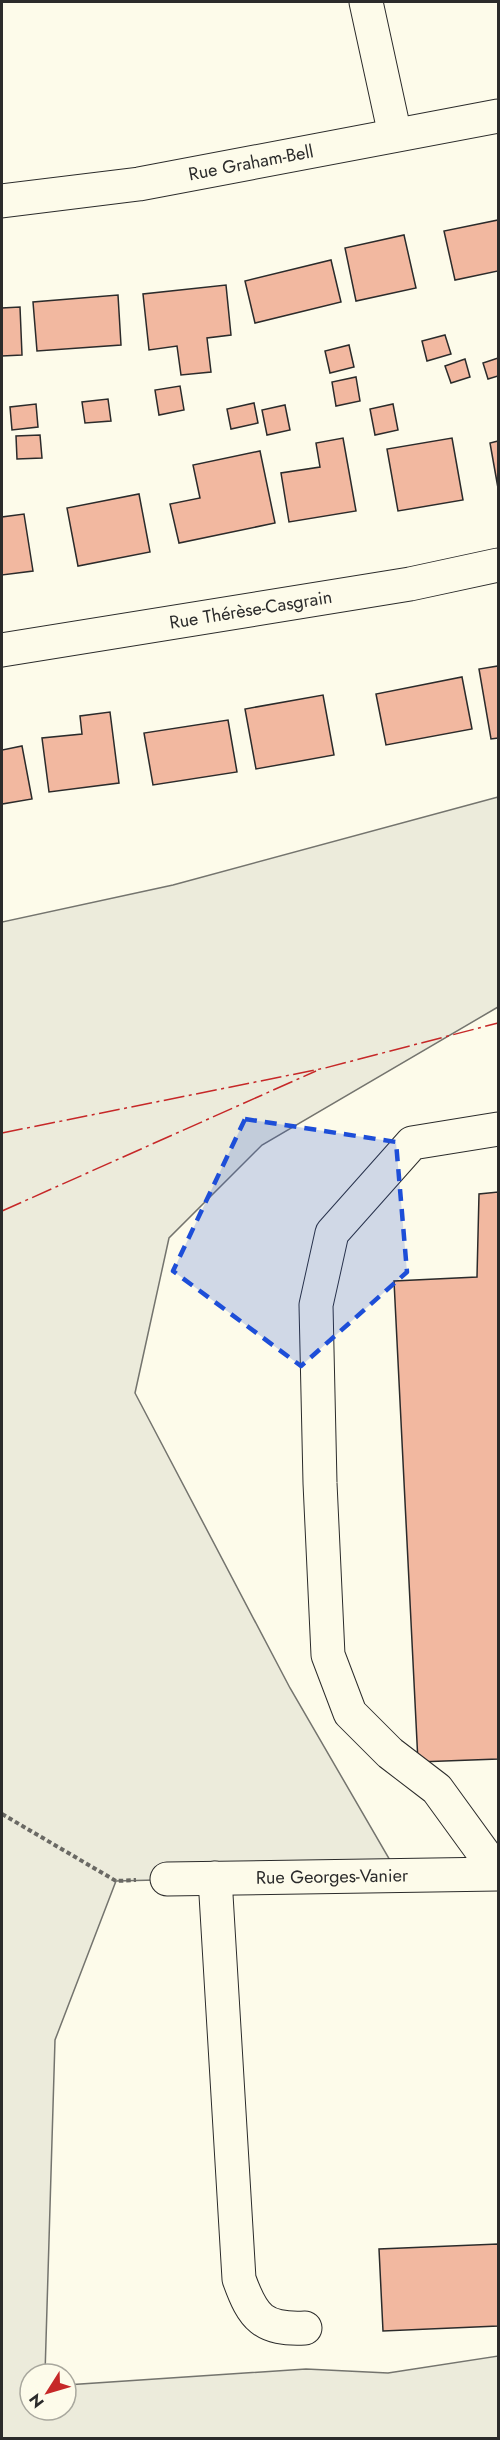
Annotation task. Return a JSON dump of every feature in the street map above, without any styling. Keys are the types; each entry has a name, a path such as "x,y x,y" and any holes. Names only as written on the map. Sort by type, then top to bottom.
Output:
{"street":[{"path":"366,2 395,135"},
{"name":"Rue Graham-Bell","path":"2,201 139,183 498,116"},
{"name":"Rue Thérèse-Casgrain","path":"2,650 410,584 498,565"},
{"path":"498,1129 412,1143 332,1233 316,1305 320,1483 328,1655 350,1713 390,1753 436,1789 498,1874"},
{"name":"Rue Georges-Vanier","path":"167,1879 498,1874"},
{"path":"215,1878 239,2279 246,2300 264,2323 283,2329 305,2328"}],"path":[{"path":"2,1814 116,1881 167,1879"}],"highlighted area":[{"path":"245,1119 396,1142 407,1272 301,1366 173,1271"}],"shaded area":[{"path":"498,797 498,1007 262,1145 169,1238 135,1393 290,1688 398,1874 116,1881 55,2040 45,2362 18,2362 18,2422 78,2422 78,2384 306,2369 388,2373 498,2356 498,2438 2,2438 2,922 173,885"}],"building":[{"path":"498,220 498,271 455,280 444,231"},
{"path":"404,235 416,288 356,301 345,248"},
{"path":"331,260 341,302 255,323 245,281"},
{"path":"226,285 231,335 207,338 211,372 181,375 177,346 149,350 143,294"},
{"path":"118,295 121,345 37,351 33,302"},
{"path":"20,307 22,355 2,356 2,308"},
{"path":"445,335 451,354 427,361 422,341"},
{"path":"349,345 354,367 330,373 325,351"},
{"path":"498,358 498,376 488,379 483,363"},
{"path":"465,359 470,377 451,383 445,366"},
{"path":"356,377 360,401 336,406 332,382"},
{"path":"180,386 184,410 159,415 155,390"},
{"path":"108,399 111,421 85,423 82,402"},
{"path":"254,403 258,423 231,429 227,409"},
{"path":"36,404 38,427 12,430 10,407"},
{"path":"393,404 398,430 375,435 370,409"},
{"path":"285,405 290,430 267,435 262,410"},
{"path":"40,435 42,458 17,459 16,436"},
{"path":"343,438 356,511 289,522 281,473 320,467 316,443"},
{"path":"452,438 463,500 398,511 387,449"},
{"path":"498,441 498,488 490,443"},
{"path":"260,451 275,523 179,543 170,504 200,498 193,465"},
{"path":"139,494 150,552 78,566 67,508"},
{"path":"24,514 33,571 2,575 2,517"},
{"path":"498,666 498,738 491,739 479,669"},
{"path":"462,677 472,729 386,745 376,694"},
{"path":"323,695 334,755 256,769 245,709"},
{"path":"110,712 119,783 49,792 42,738 82,734 80,716"},
{"path":"228,720 237,772 153,785 144,733"},
{"path":"22,746 32,799 2,804 2,750"},
{"path":"498,1192 498,1759 418,1762 394,1281 477,1277 479,1194"},
{"path":"498,2244 498,2326 383,2331 379,2249"}],"power":[{"path":"2,1133 325,1068 498,1023"},
{"path":"2,1211 316,1071"}]}
